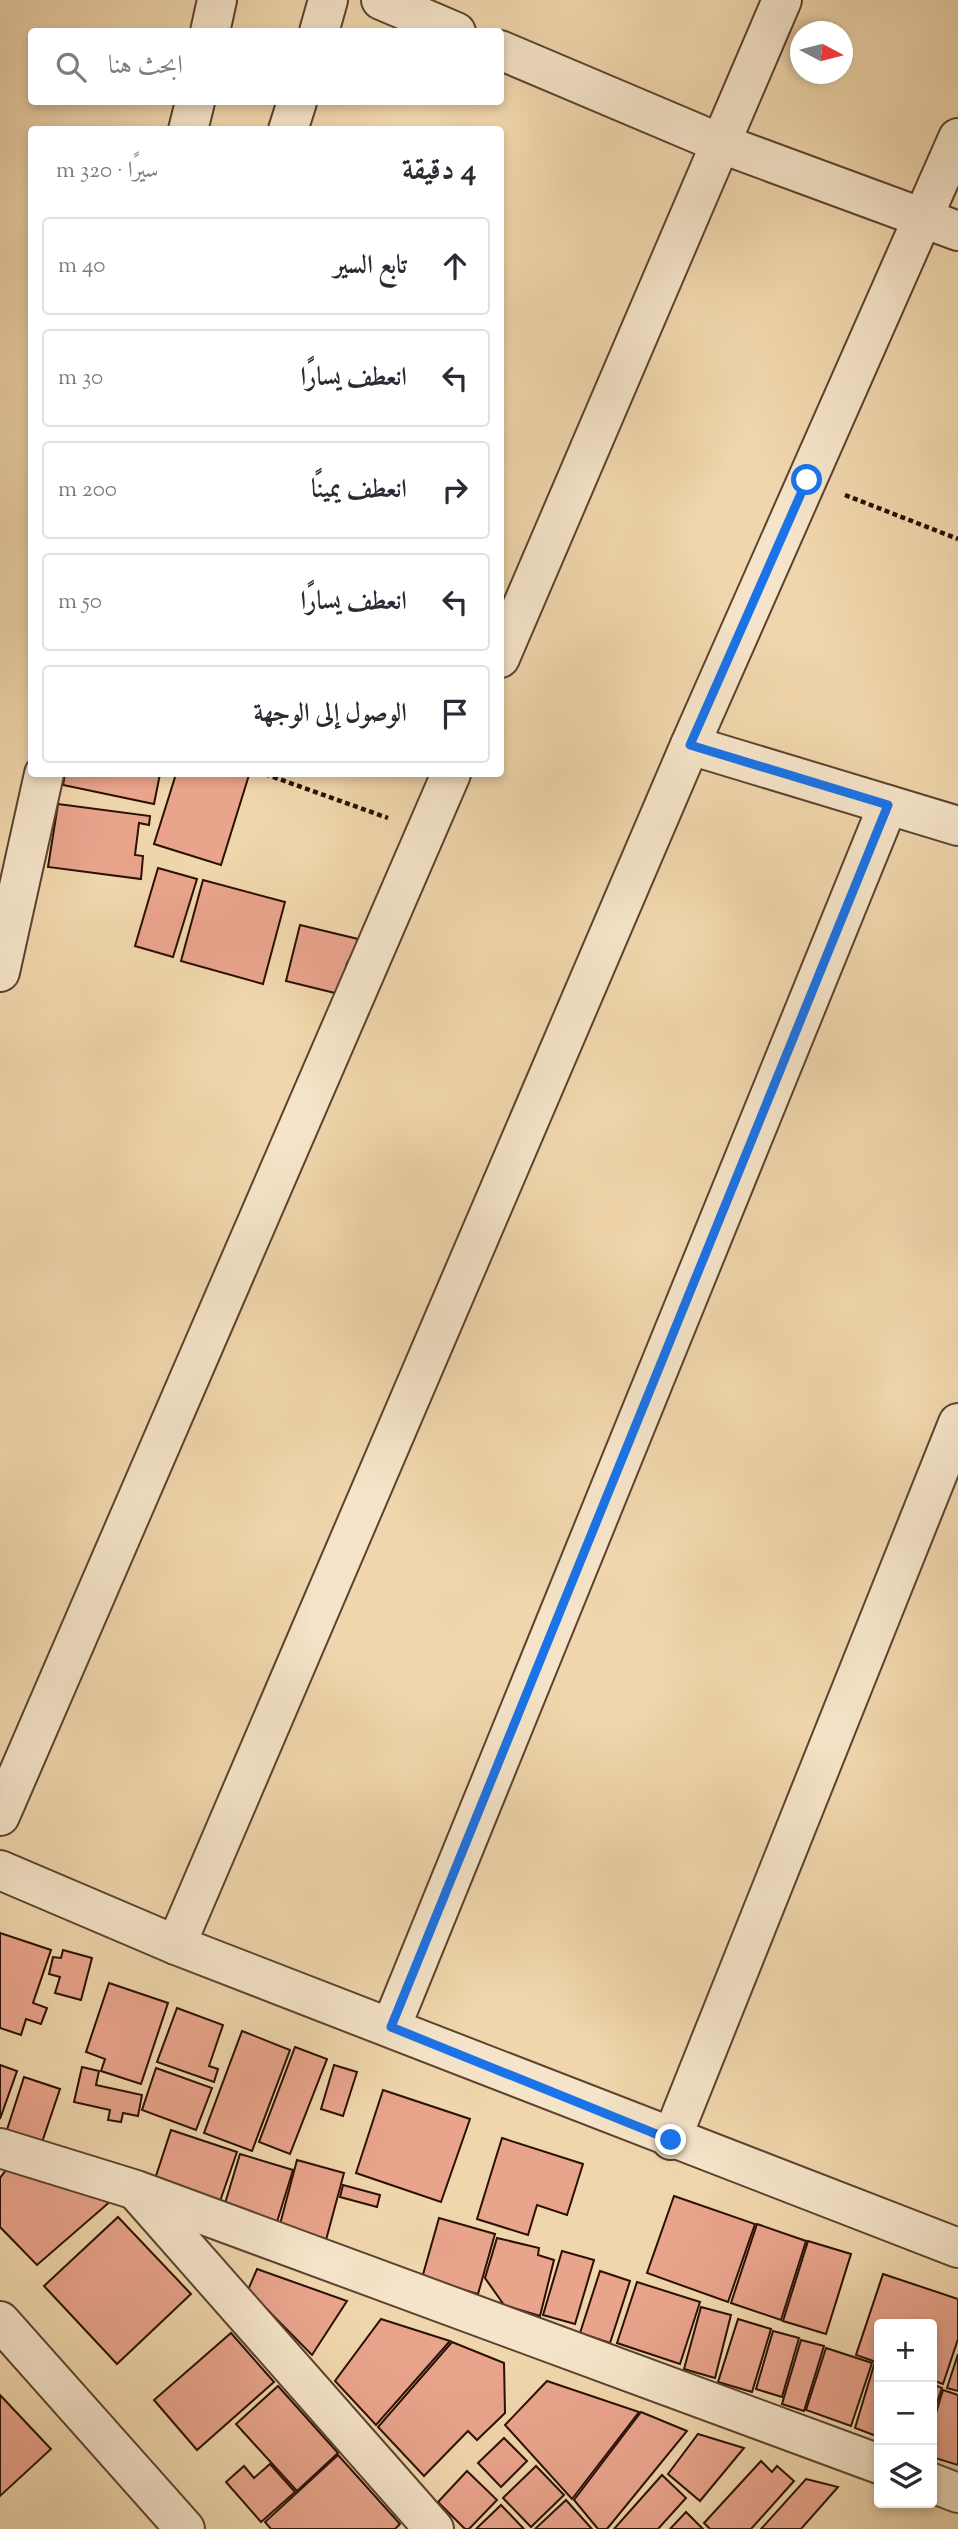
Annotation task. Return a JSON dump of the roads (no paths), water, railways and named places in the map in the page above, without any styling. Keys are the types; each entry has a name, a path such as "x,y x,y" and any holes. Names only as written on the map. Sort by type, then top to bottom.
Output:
{"street":[{"path":"211,28 217,0"},
{"path":"319,28 328,0"},
{"path":"382,0 447,28"},
{"path":"504,649 782,0"},
{"path":"504,52 722,144 958,232"},
{"path":"189,126 194,105"},
{"path":"289,126 296,105"},
{"path":"176,1945 690,745 958,138"},
{"path":"690,745 958,826"},
{"path":"0,972 43,777"},
{"path":"0,1816 450,777"},
{"path":"391,2027 888,805"},
{"path":"671,2140 958,1423"},
{"path":"0,1870 176,1945 391,2027 671,2140 958,2248"},
{"path":"0,2148 136,2190 874,2462"},
{"path":"136,2190 434,2529"},
{"path":"0,2321 185,2529"},
{"path":"937,2485 958,2493"}]}
